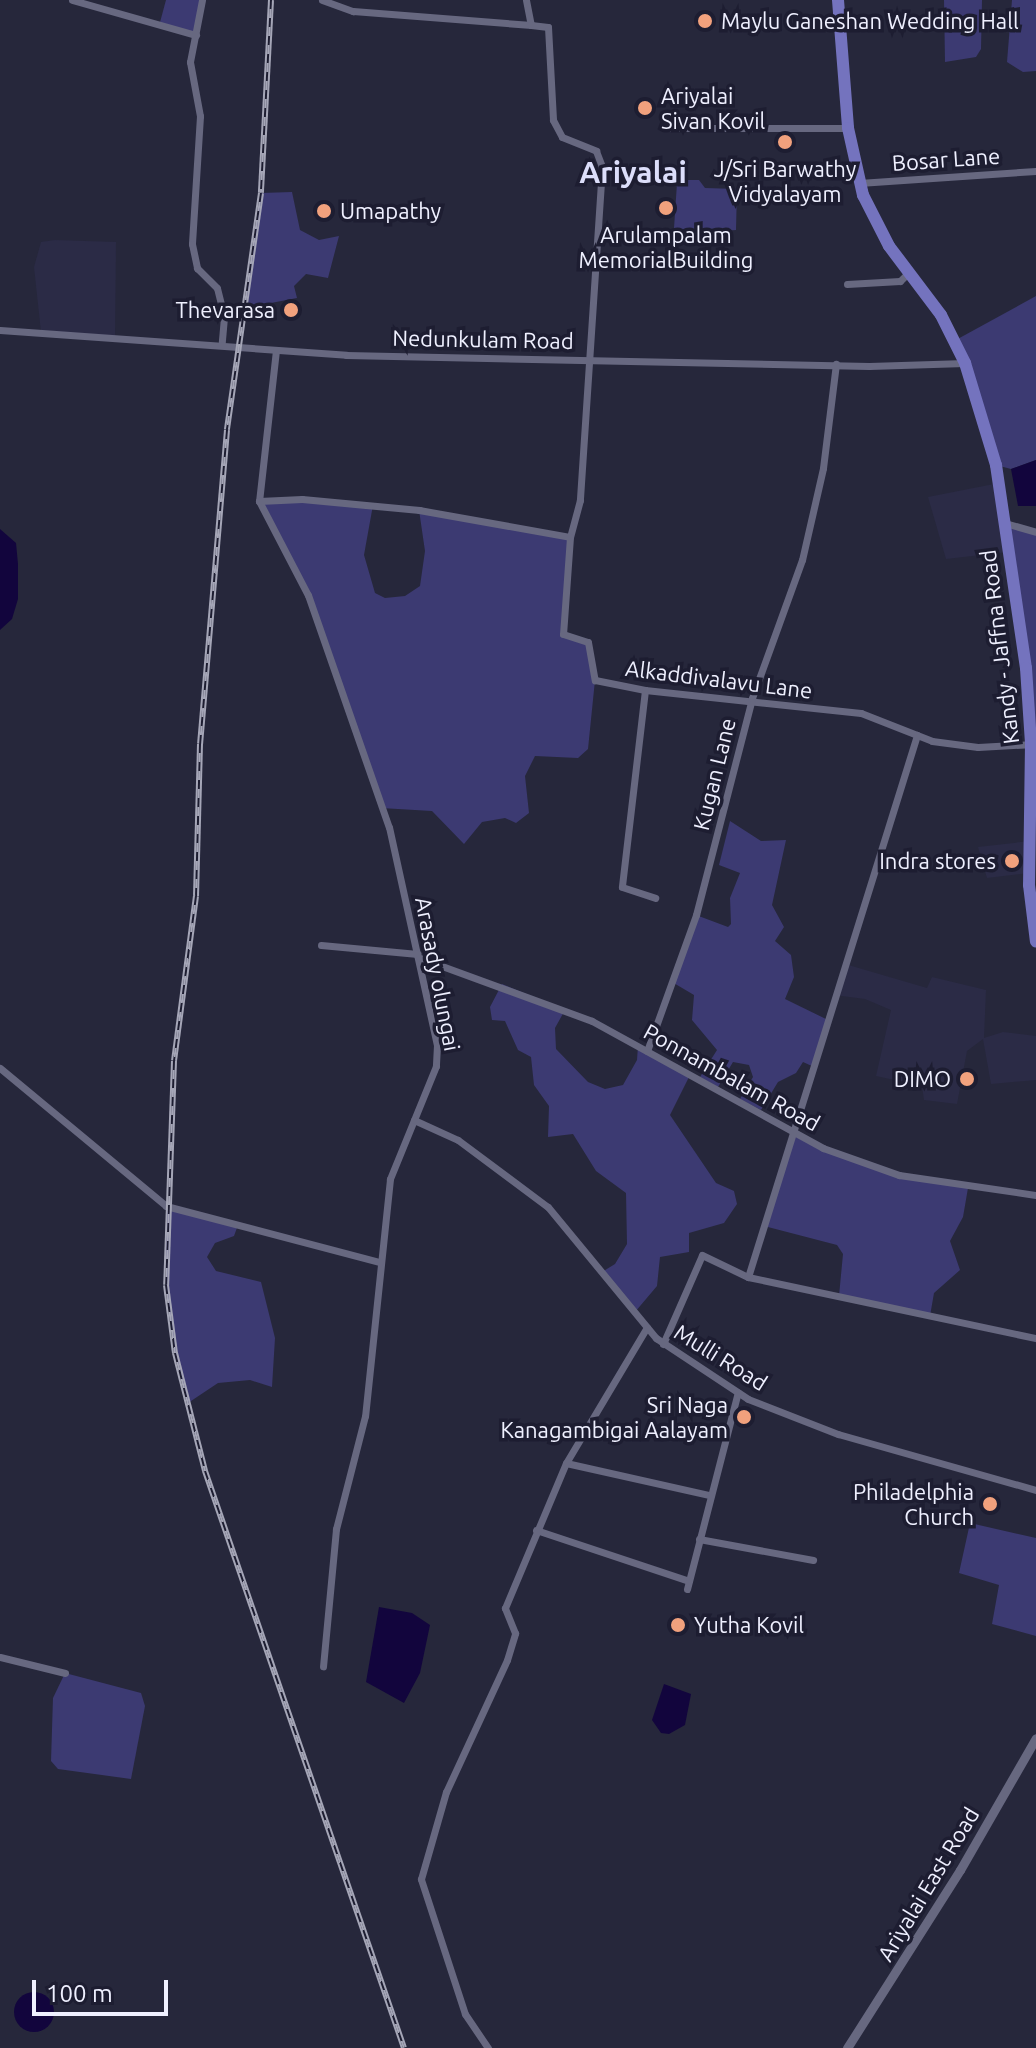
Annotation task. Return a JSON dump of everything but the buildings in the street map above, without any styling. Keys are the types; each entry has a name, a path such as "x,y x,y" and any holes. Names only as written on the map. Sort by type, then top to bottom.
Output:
{"highway":[{"name":"Kandy - Jaffna Road","path":"838,0 848,128 859,183 874,220 908,273 941,315 965,363 993,452 1034,744 1029,885 1036,942"}],"street":[{"path":"72,0 196,35"},
{"path":"202,0 190,62 200,116 192,244 197,268 217,288 224,317 222,342"},
{"path":"322,0 353,11 531,25 526,0"},
{"name":"Alkaddivalavu Lane","path":"531,25 548,27 553,120 562,137 601,157 591,360 580,500 570,537 563,634 588,642 595,680 645,690 861,713 917,735 978,747 1034,744"},
{"path":"670,128 848,128"},
{"name":"Bosar Lane","path":"859,183 1036,171"},
{"path":"847,284 900,281 908,273"},
{"name":"Nedunkulam Road","path":"0,330 222,342 276,350 591,360 965,363"},
{"path":"276,350 259,501 302,499 419,510 570,537"},
{"name":"Kugan Lane","path":"647,1051 696,915 751,703 802,560 823,468 836,364"},
{"name":"Arasady olungai","path":"259,501 308,595 389,827 419,956 436,1066 390,1179 365,1416 336,1529 323,1666"},
{"path":"1005,523 1036,532"},
{"path":"645,690 622,887 655,898"},
{"path":"748,1277 917,735"},
{"name":"Ponnambalam Road","path":"321,945 419,956 579,1015 823,1148 899,1175 1036,1195"},
{"path":"0,1068 166,1206 380,1262"},
{"name":"Mulli Road","path":"414,1120 458,1140 548,1207 663,1344 738,1392 838,1434 1036,1490"},
{"path":"663,1344 702,1255 748,1277 1036,1338"},
{"path":"488,2048 465,2014 421,1879 445,1794 507,1660 515,1633 505,1608 536,1530 566,1463 647,1327"},
{"path":"536,1530 688,1585 738,1392"},
{"path":"566,1463 709,1495"},
{"path":"699,1539 813,1560"},
{"path":"0,1657 65,1673"},
{"name":"Ariyalai East Road","path":"847,2048 960,1870 1036,1738"}],"shaded area":[{"path":"166,0 202,0 196,35 159,26"},
{"path":"944,0 982,0 981,49 976,57 945,62"},
{"path":"1012,0 1036,0 1036,71 1023,72 1007,62"},
{"path":"699,180 705,188 737,189 736,230 693,233 674,228 677,183"},
{"path":"292,192 300,230 319,240 339,236 328,278 306,274 294,286 297,298 245,308 261,193"},
{"path":"41,242 116,242 115,337 41,332 34,267"},
{"path":"1036,296 1036,460 1011,469 996,465 954,341"},
{"path":"1036,460 1036,506 1018,506 1011,469"},
{"path":"999,483 1008,552 946,559 928,497"},
{"path":"259,501 373,505 364,555 375,593 385,598 405,596 420,586 425,551 419,510 570,537 563,633 588,642 595,680 588,749 578,758 535,756 525,776 529,813 516,823 505,818 482,822 464,844 432,811 381,808 308,595"},
{"path":"1005,523 1036,532 1036,744"},
{"path":"0,529 16,543 18,599 12,619 0,630"},
{"path":"730,821 761,841 786,840 772,905 784,927 775,941 791,955 794,977 785,999 828,1020 814,1067 803,1062 796,1073 778,1082 761,1110 740,1099 753,1077 749,1065 733,1062 718,1087 700,1077 717,1050 692,1020 694,995 672,982 696,915 728,927 731,924 730,898 740,873 719,865"},
{"path":"1030,841 1029,873 987,878 978,847"},
{"path":"845,964 927,988 932,977 986,990 984,1038 1003,1032 1036,1036 1036,1080 991,1084 983,1039 967,1051 957,1104 924,1100 922,1086 876,1076 891,1010 865,999 834,995"},
{"path":"502,984 565,1010 555,1028 556,1049 588,1082 605,1089 623,1085 637,1060 638,1046 691,1073 670,1115 716,1183 734,1191 737,1204 724,1223 689,1233 689,1252 660,1257 657,1286 635,1312 602,1272 615,1264 627,1244 626,1193 596,1171 573,1134 548,1137 549,1106 534,1085 531,1057 518,1050 505,1021 492,1020 490,1007"},
{"path":"795,1131 823,1148 899,1175 968,1188 963,1217 950,1241 960,1270 934,1293 930,1316 839,1296 843,1254 837,1245 764,1226"},
{"path":"166,1206 238,1225 234,1236 215,1243 207,1257 216,1271 261,1282 275,1338 272,1387 250,1380 218,1383 188,1403 175,1353 166,1285"},
{"path":"970,1523 1036,1538 1036,1636 992,1624 999,1585 959,1573"},
{"path":"379,1607 412,1613 430,1625 420,1673 404,1703 366,1682"},
{"path":"65,1673 141,1693 145,1706 131,1779 58,1769 51,1761 53,1698"},
{"path":"664,1684 691,1694 685,1725 669,1734 661,1733 652,1720"},
{"path":"34,1992 48,1998 54,2012 48,2026 34,2032 20,2026 14,2012 20,1998"}],"railway":[{"path":"271,0 261,193 227,430 200,744 196,896 174,1061 166,1285 175,1353 205,1471 404,2048"}],"place":[{"name":"Maylu Ganeshan Wedding Hall","path":"705,21"},
{"name":"Ariyalai Sivan Kovil","path":"645,108"},
{"name":"J/Sri Barwathy Vidyalayam","path":"785,142"},
{"name":"Arulampalam MemorialBuilding","path":"666,208"},
{"name":"Umapathy","path":"324,211"},
{"name":"Thevarasa","path":"291,310"},
{"name":"Indra stores","path":"1012,861"},
{"name":"DIMO","path":"967,1079"},
{"name":"Sri Naga Kanagambigai Aalayam","path":"744,1417"},
{"name":"Philadelphia Church","path":"990,1504"},
{"name":"Yutha Kovil","path":"678,1625"}],"district":[{"name":"Ariyalai","path":"633,172"}]}
